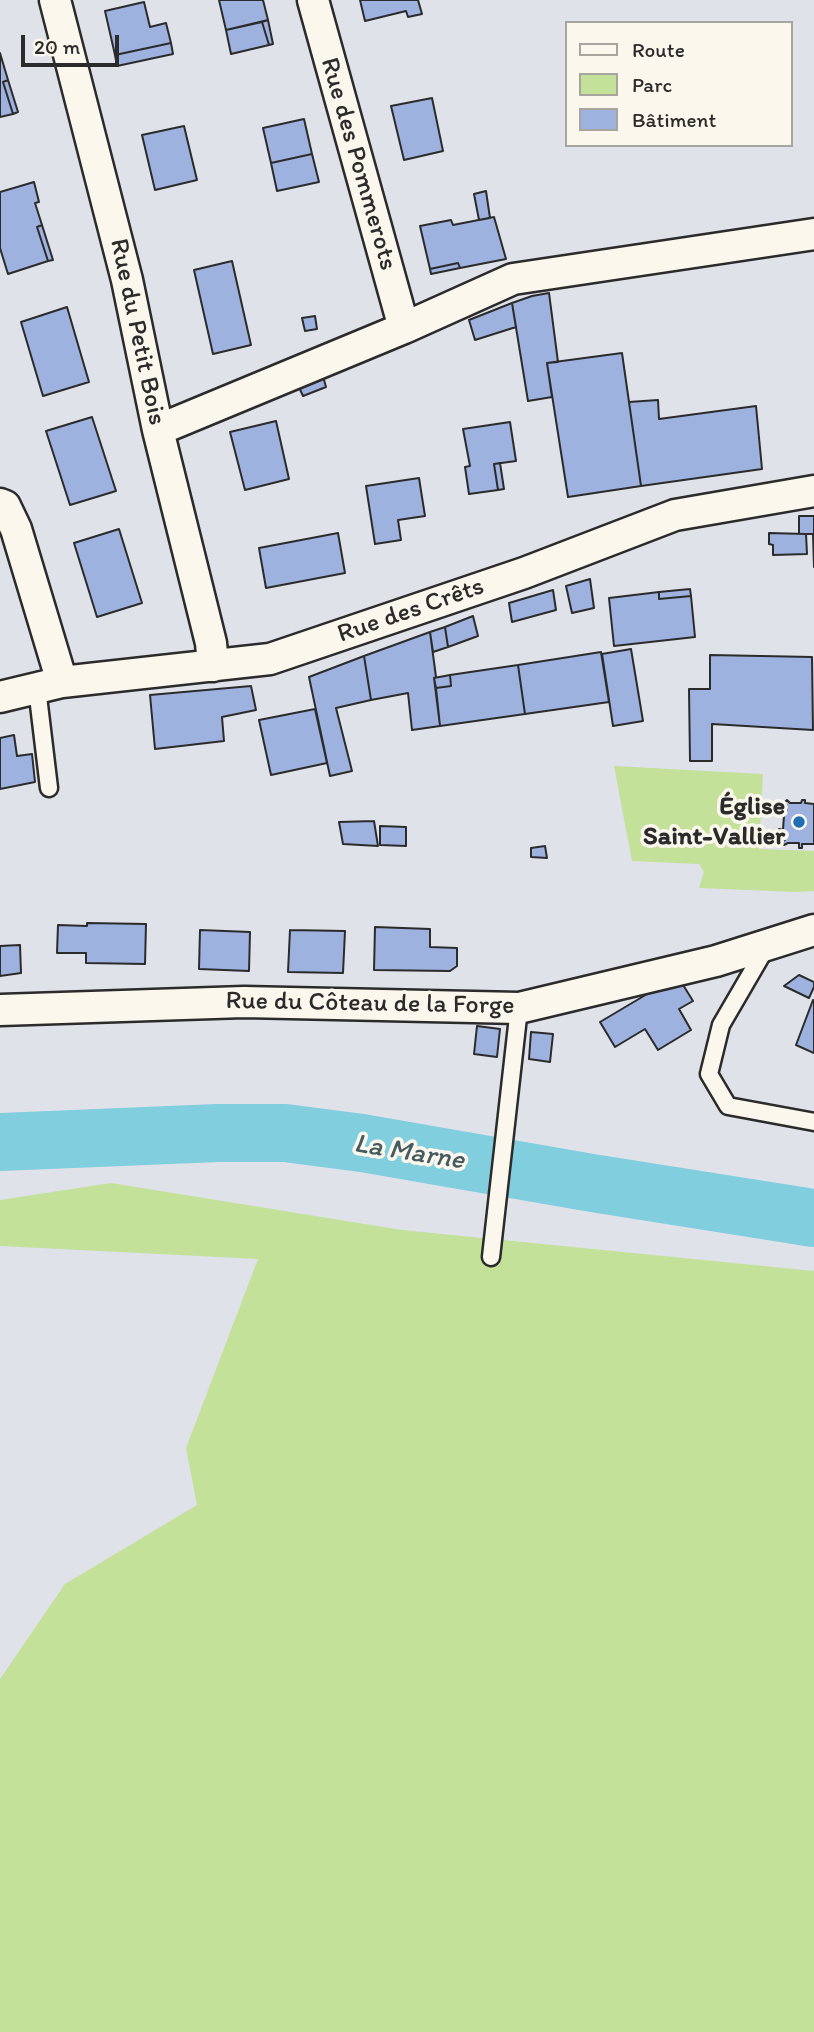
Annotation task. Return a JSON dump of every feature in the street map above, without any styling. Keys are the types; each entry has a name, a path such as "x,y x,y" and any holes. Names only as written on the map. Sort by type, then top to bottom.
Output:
{"street":[{"name":"Rue du Petit Bois","path":"55,0 127,280 158,430 211,643 213,666"},
{"name":"Rue des Pommerots","path":"313,0 404,328"},
{"path":"158,430 404,328 513,279 814,234"},
{"name":"Rue des Crêts","path":"0,697 49,685 270,659 524,573 675,514 814,491"},
{"path":"0,504 5,506 16,528 49,685"},
{"name":"Rue du Côteau de la Forge","path":"0,1010 244,1002 519,1008 716,961 814,930"}],"lane":[{"path":"49,685 49,788"},
{"path":"768,945 721,1025 709,1074 728,1106 814,1122"},
{"path":"491,1257 519,1008"}],"green space":[{"path":"614,766 763,774 759,849 814,851 814,891 699,888 704,872 699,864 632,861"},
{"path":"111,1183 402,1230 814,1271 814,2032 0,2032 0,1679 65,1584 197,1505 186,1448 258,1259 0,1246 0,1200"}],"building":[{"path":"219,0 263,0 268,20 226,30"},
{"path":"360,0 418,0 422,14 408,17 406,11 365,21"},
{"path":"144,2 150,27 166,23 171,43 115,55 105,11"},
{"path":"268,20 273,44 269,45 262,22"},
{"path":"262,22 269,45 231,54 226,30"},
{"path":"171,43 173,54 117,66 115,55"},
{"path":"0,53 8,80 3,82 13,114 0,117"},
{"path":"8,80 18,112 13,114 3,82"},
{"path":"432,98 443,151 404,160 391,106"},
{"path":"304,119 312,154 271,163 263,128"},
{"path":"184,126 197,180 155,190 142,135"},
{"path":"312,154 319,182 277,191 271,163"},
{"path":"34,182 39,202 35,203 42,225 37,227 48,261 8,274 0,248 0,192"},
{"path":"486,191 490,218 479,220 474,194"},
{"path":"494,217 506,259 460,268 458,263 430,269 420,226 451,220 453,225"},
{"path":"42,225 53,260 48,261 37,227"},
{"path":"232,261 251,345 213,354 194,270"},
{"path":"458,263 460,268 431,274 430,269"},
{"path":"549,293 558,362 547,363 552,397 528,401 512,303"},
{"path":"512,303 516,327 475,340 469,320"},
{"path":"67,307 89,382 43,396 21,322"},
{"path":"315,316 317,329 305,331 302,318"},
{"path":"622,353 641,486 568,497 547,363"},
{"path":"323,376 326,387 303,396 298,385"},
{"path":"658,400 659,419 756,406 762,469 641,486 629,402"},
{"path":"92,417 116,491 70,505 46,431"},
{"path":"276,421 289,479 245,490 230,432"},
{"path":"510,422 516,461 494,464 498,490 469,494 465,467 470,466 463,429"},
{"path":"500,463 504,489 498,490 494,464"},
{"path":"419,478 425,516 398,520 401,540 375,544 366,486"},
{"path":"799,516 814,516 814,567 813,534 799,534"},
{"path":"119,529 142,603 97,617 74,543"},
{"path":"338,533 345,573 266,588 259,548"},
{"path":"769,533 806,534 807,554 773,555"},
{"path":"590,579 594,608 572,613 566,586"},
{"path":"690,589 691,596 659,599 659,592"},
{"path":"553,590 556,610 512,622 509,603"},
{"path":"659,592 659,599 691,596 695,637 614,646 609,598"},
{"path":"473,616 478,636 448,647 445,627"},
{"path":"445,627 448,647 433,652 430,632"},
{"path":"430,632 440,726 412,730 408,693 371,700 364,656"},
{"path":"631,649 643,721 613,726 602,654"},
{"path":"601,652 609,702 525,714 518,665"},
{"path":"710,655 812,657 813,730 712,724 712,761 690,761 689,689 710,689"},
{"path":"364,656 371,700 336,708 352,771 330,776 309,677"},
{"path":"518,665 525,714 440,726 436,688 451,686 450,675"},
{"path":"450,675 451,686 436,688 434,678"},
{"path":"251,686 256,710 222,717 224,741 155,749 150,695"},
{"path":"315,709 327,763 271,775 259,720"},
{"path":"14,735 17,756 32,754 35,782 0,789 0,738"},
{"name":"Église Saint-Vallier","path":"787,800 790,803 801,803 805,800 805,803 814,804 814,844 802,844 802,848 799,848 799,843 784,845 782,842 785,840 785,834 779,834 779,829 783,830 784,815 780,815 780,811 787,811 787,805 784,803"},
{"path":"374,821 378,846 343,844 339,822"},
{"path":"380,826 406,827 406,846 380,845"},
{"path":"545,846 547,858 531,857 531,848"},
{"path":"87,923 146,924 145,964 86,963 86,953 57,953 58,925 87,926"},
{"path":"375,927 430,929 430,947 457,948 457,966 450,971 374,970"},
{"path":"200,930 250,932 249,971 199,969"},
{"path":"290,930 345,931 343,973 288,972"},
{"path":"20,945 21,973 0,976 0,946"},
{"path":"799,975 814,982 809,998 784,986"},
{"path":"680,980 693,1001 679,1009 691,1030 658,1050 645,1029 615,1047 600,1022 664,984"},
{"path":"814,1001 814,1053 796,1045"},
{"path":"477,1026 500,1029 497,1057 474,1054"},
{"path":"531,1032 553,1034 550,1062 529,1059"}],"waterway":[{"name":"La Marne","path":"0,1142 218,1133 285,1133 362,1143 814,1218"}],"place":[{"name":"Église Saint-Vallier","path":"799,822"}]}
